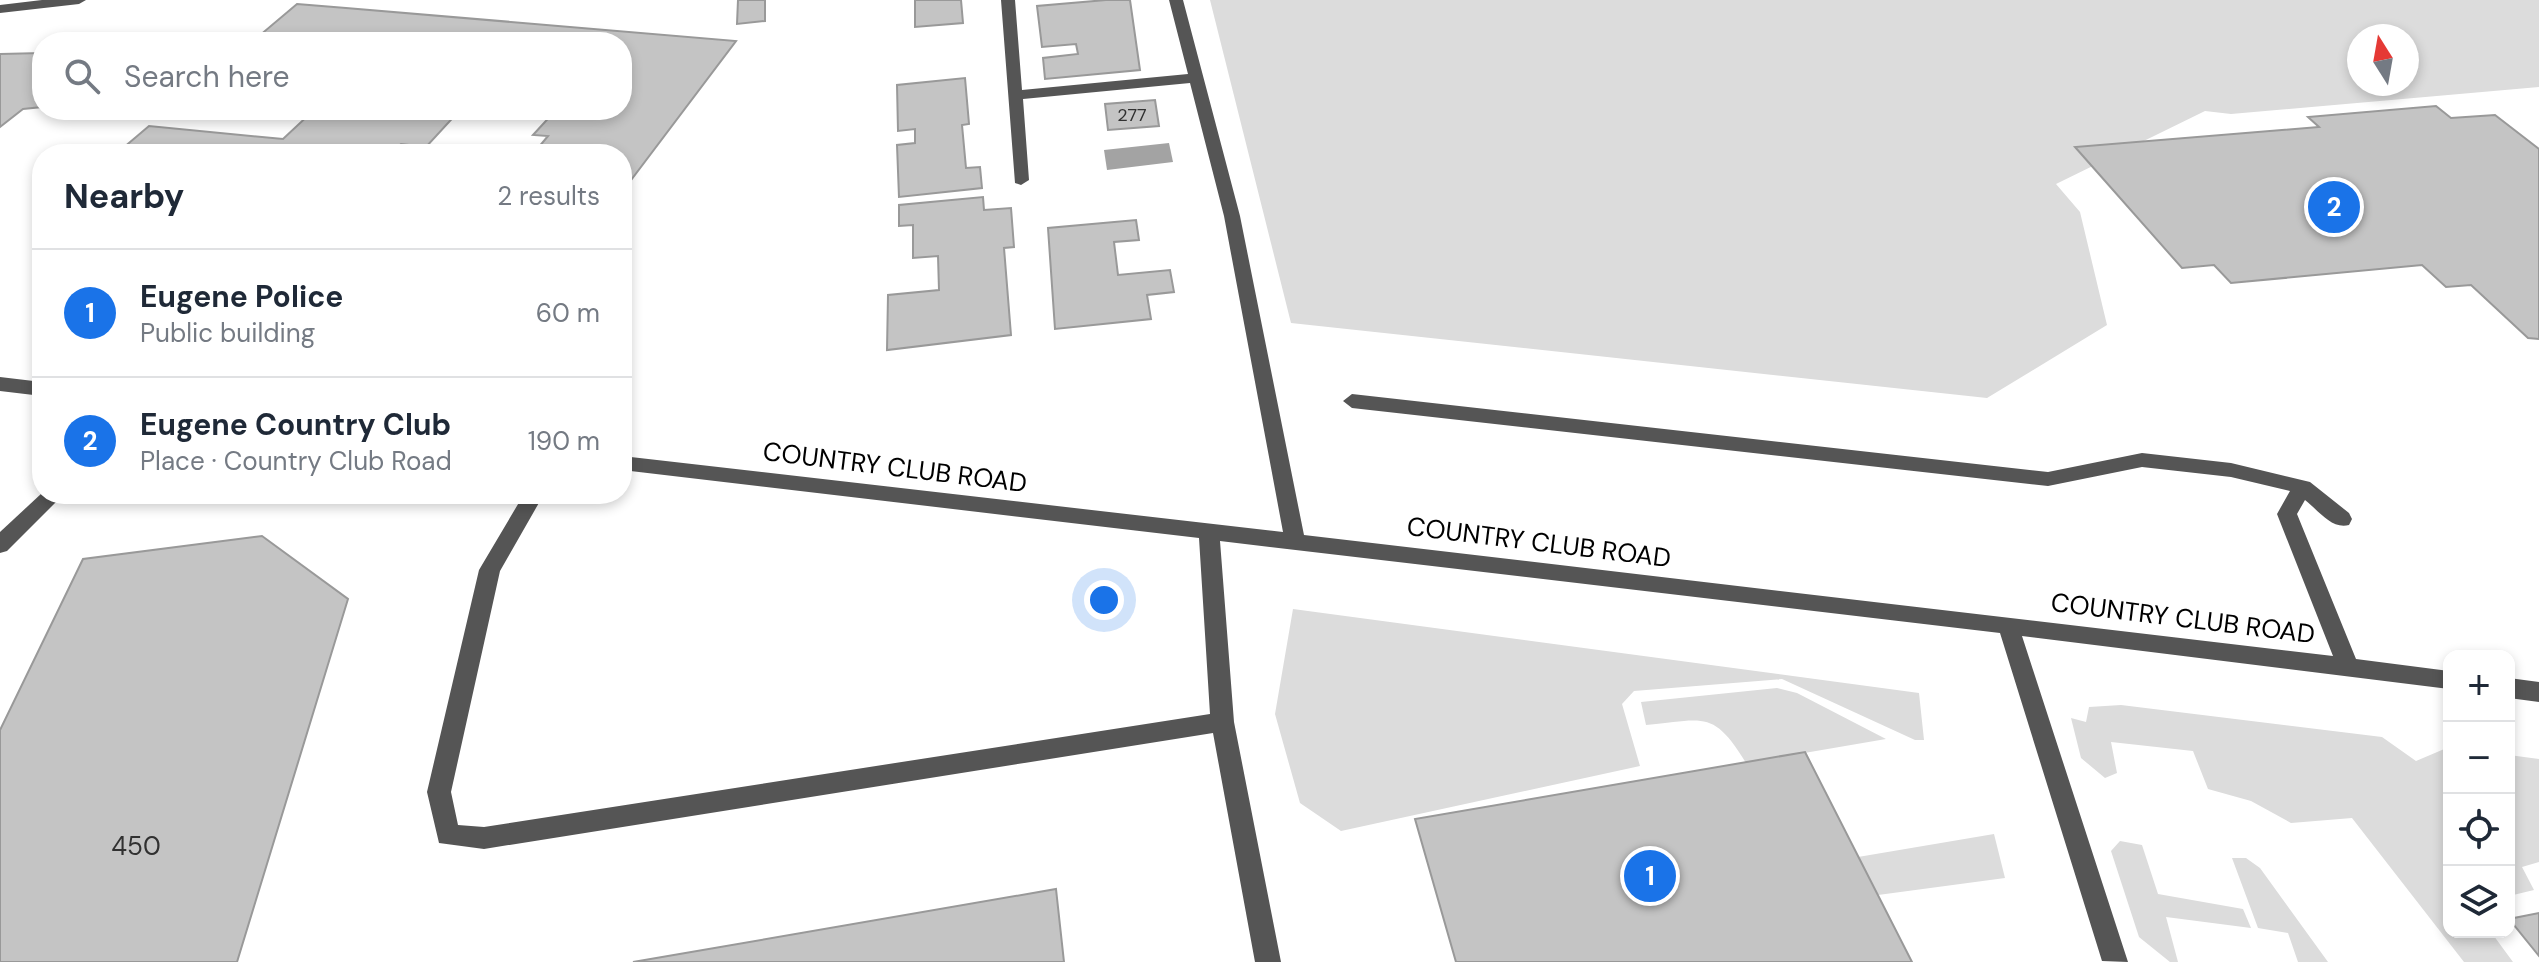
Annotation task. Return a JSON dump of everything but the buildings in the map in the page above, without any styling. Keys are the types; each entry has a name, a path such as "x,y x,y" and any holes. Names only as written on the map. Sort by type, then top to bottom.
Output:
{"street":[{"path":"0,9 79,0"},
{"path":"1008,0 1021,180"},
{"path":"1176,0 1232,216 1295,542"},
{"path":"1015,95 1194,78"},
{"path":"0,384 32,388"},
{"path":"1352,401 2048,479 2142,460 2231,470 2303,487 2342,519"},
{"name":"COUNTRY CLUB ROAD","path":"632,464 2008,625 2443,679"},
{"path":"2303,487 2287,514 2348,667"},
{"path":"0,545 43,504"},
{"path":"528,504 490,570 439,792 448,835 484,838 1222,722"},
{"path":"1209,532 1222,722 1268,962"},
{"path":"2008,625 2115,961"},
{"path":"2515,689 2539,692"}],"shaded area":[{"path":"1210,0 2539,0 2539,87 2231,114 2205,111 2056,184 2080,212 2107,325 1987,398 1291,323"},
{"path":"1169,143 1173,162 1107,170 1104,150"},
{"path":"1293,609 1919,693 1924,740 1915,740 1782,679 1634,691 1622,704 1640,766 1341,831 1300,803 1275,714"},
{"path":"1777,688 1797,693 1886,739 1746,763 1725,734 1705,722 1646,725 1641,702"},
{"path":"2121,705 2382,737 2416,761 2443,750 2443,935 2352,818 2291,823 2251,801 2208,789 2193,751 2111,742 2117,773 2105,778 2081,758 2071,718 2086,722 2089,707"},
{"path":"2515,756 2539,759 2539,862 2522,867 2534,890 2515,895"},
{"path":"1994,834 2005,878 1878,895 1858,857"},
{"path":"2120,841 2142,845 2158,894 2243,909 2251,928 2166,917 2178,962 2170,962 2139,937 2111,851"},
{"path":"2232,858 2246,858 2260,868 2328,962 2298,962 2288,933 2258,928"},
{"path":"2445,938 2495,938 2513,962 2464,962"}],"place":[{"name":"Eugene Country Club","path":"2334,207"},
{"name":"Eugene Police","path":"1650,876"}]}
